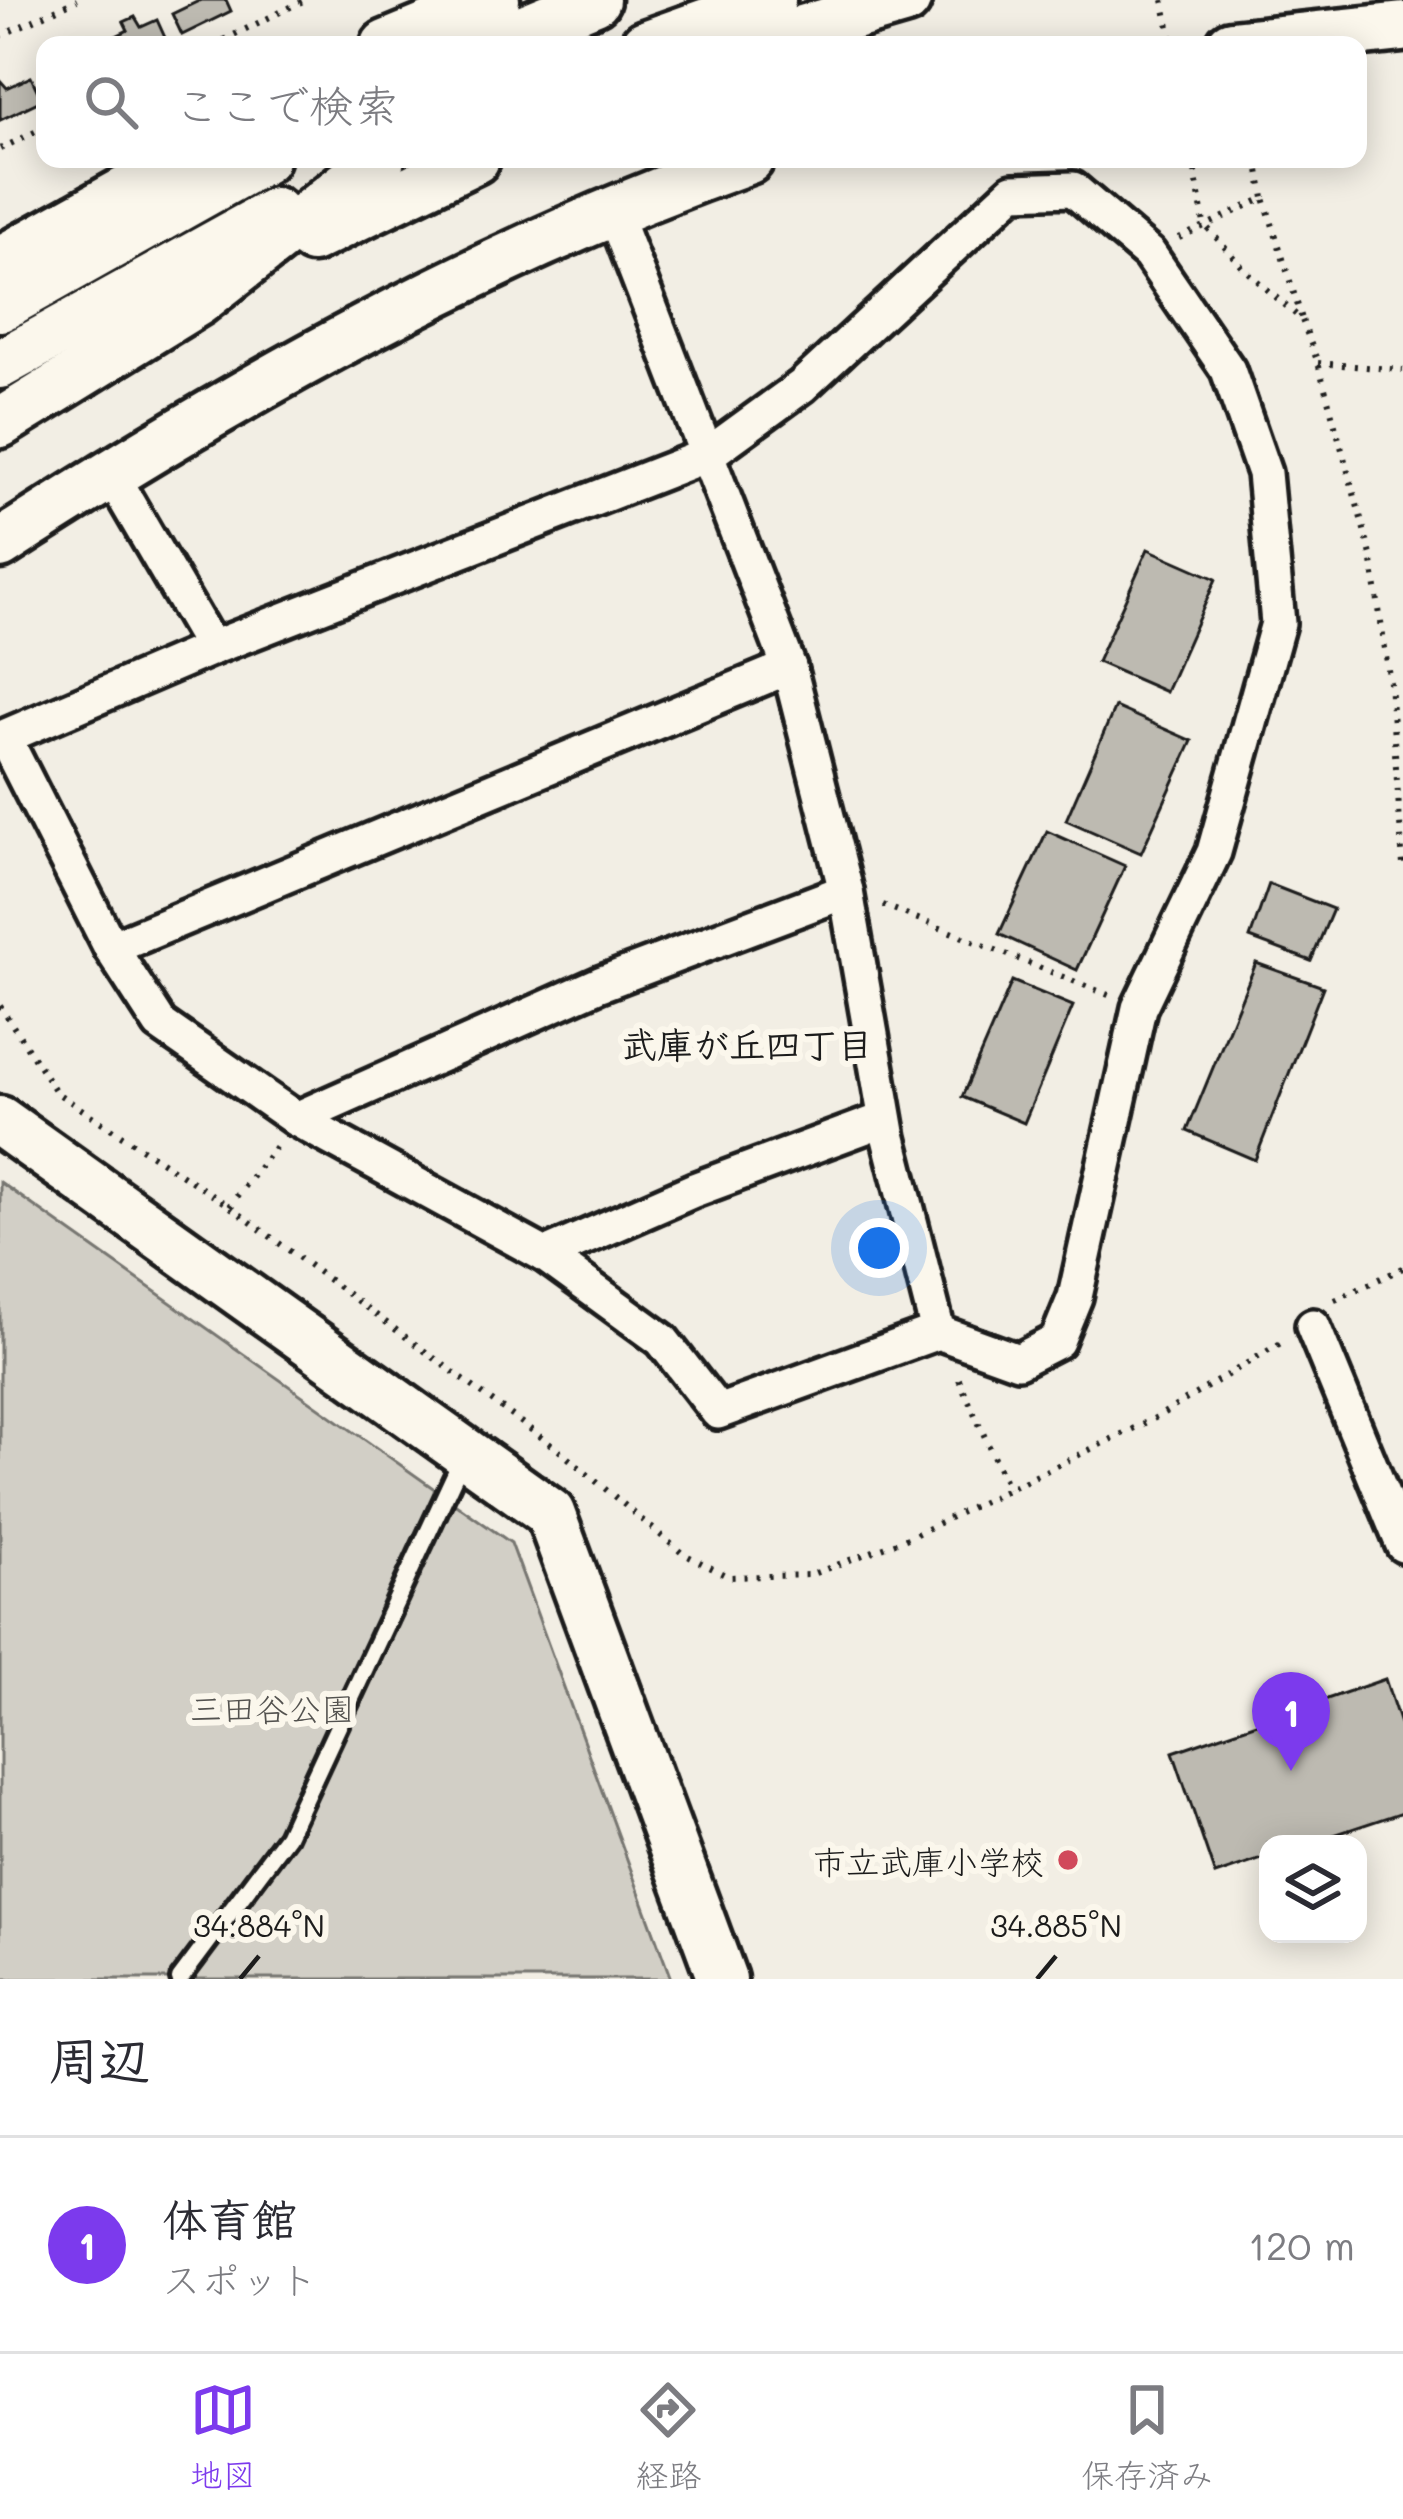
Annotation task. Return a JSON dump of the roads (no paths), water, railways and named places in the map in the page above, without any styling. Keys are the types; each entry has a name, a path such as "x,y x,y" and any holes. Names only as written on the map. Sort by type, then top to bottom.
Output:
{"main road":[{"path":"435,36 595,0"},
{"path":"670,36 771,0"},
{"path":"782,36 907,0"},
{"path":"1317,36 1403,27"},
{"path":"0,261 168,168"},
{"path":"0,307 248,168"},
{"path":"0,364 361,168"},
{"path":"198,301 367,168"},
{"path":"0,423 198,301 458,168"},
{"path":"0,544 110,473 357,329 612,209 724,168"},
{"path":"0,1121 550,1513 722,1979"}],"street":[{"path":"1073,189 1149,254 1228,370 1264,473 1278,623 1214,851 1139,1008 1075,1297 1058,1341 1018,1361 938,1331 718,1412 662,1340 545,1255 296,1119 160,1024 111,948 4,737 212,648 707,455 802,386 1013,190 1073,189"},
{"path":"612,209 789,667 846,891 885,1119 938,1331"},
{"path":"110,473 212,648"},
{"path":"111,948 789,667"},
{"path":"296,1119 600,984 846,891"},
{"path":"545,1255 694,1190 885,1119"},
{"path":"1313,1326 1403,1545"}],"lane":[{"path":"180,1979 287,1836 465,1452"}],"place":[{"name":"体育館","path":"1291,1771"},
{"name":"市立武庫小学校","path":"1068,1860"}],"district":[{"name":"武庫が丘四丁目","path":"747,1043"}],"park label":[{"name":"三田谷公園","path":"272,1707"}]}
